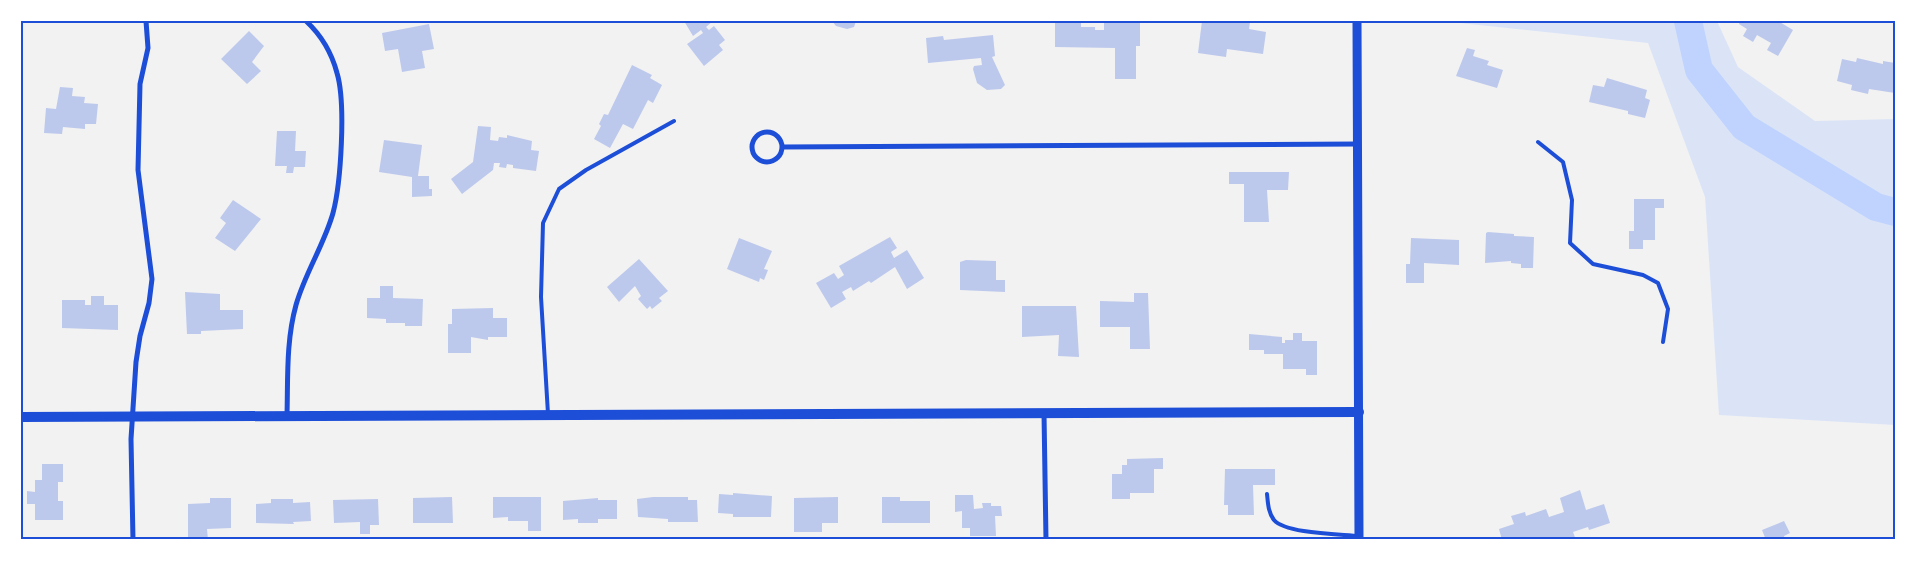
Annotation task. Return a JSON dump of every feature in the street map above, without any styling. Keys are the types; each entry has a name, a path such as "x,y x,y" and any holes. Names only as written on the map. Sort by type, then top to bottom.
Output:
{"main road":[{"path":"21,417 1359,412"}],"street":[{"path":"132,540 131,439 137,350 149,303 152,279 138,170 140,84 148,48 146,21"},
{"path":"287,415 289,347 293,319 305,278 323,241 333,213 340,168 340,95 337,74 324,43 306,21"},
{"path":"1357,21 1359,538"},
{"path":"768,132 780,138 782,147 778,158 766,163 758,159 752,148 756,138 768,132"},
{"path":"782,147 1358,144"},
{"path":"1044,412 1046,540"}],"lane":[{"path":"548,414 540,297 543,223 560,189 586,170 674,121"},
{"path":"1538,142 1563,162 1572,200 1570,243 1593,264 1643,275 1658,283 1668,309 1663,342"},
{"path":"1267,494 1269,510 1275,521 1288,527 1359,538"}],"shaded area":[{"path":"1441,21 1717,21 1738,67 1815,121 1895,119 1895,425 1719,415 1705,197 1648,43"}],"building":[{"path":"684,21 713,21 706,27 709,30 714,26 725,40 719,45 723,50 704,66 687,44 703,33 701,30 693,36"},
{"path":"832,21 856,21 854,27 847,29 836,26"},
{"path":"1055,21 1081,21 1081,27 1095,27 1095,30 1104,30 1104,21 1140,21 1140,46 1136,46 1136,79 1115,79 1115,48 1055,47"},
{"path":"1202,21 1250,22 1249,29 1266,32 1263,54 1227,49 1226,57 1198,53"},
{"path":"1740,21 1778,21 1793,30 1778,56 1767,50 1771,43 1757,35 1753,42 1743,36 1747,29 1739,24"},
{"path":"429,24 434,49 422,51 425,68 402,72 398,49 385,51 382,33"},
{"path":"249,31 264,46 252,62 261,71 247,84 221,59"},
{"path":"993,35 995,56 992,57 1005,85 1001,89 987,90 977,83 973,69 974,66 982,65 981,58 928,63 926,38 943,36 944,40"},
{"path":"1467,48 1475,50 1473,56 1489,61 1487,65 1503,70 1497,88 1456,76"},
{"path":"1857,58 1883,64 1883,61 1895,63 1895,93 1869,89 1868,94 1851,90 1852,85 1837,81 1842,59 1856,62"},
{"path":"632,65 652,75 650,78 662,85 653,103 648,100 633,129 623,124 610,148 594,139 601,126 599,124 604,114 608,115"},
{"path":"1607,78 1647,90 1645,98 1650,100 1645,118 1628,114 1628,111 1589,102 1593,85 1604,87"},
{"path":"60,87 73,88 72,96 85,97 84,103 98,104 96,124 85,124 85,129 63,127 62,134 44,133 46,108 56,109"},
{"path":"478,126 491,127 490,140 498,141 499,137 507,138 507,135 532,141 531,150 539,151 536,171 513,168 513,165 507,164 506,168 499,167 500,163 494,163 493,170 462,194 451,179 473,162"},
{"path":"277,131 296,131 295,151 306,151 305,167 294,167 293,173 286,173 287,166 275,166"},
{"path":"384,140 422,145 418,176 429,176 429,189 432,189 432,196 412,197 412,177 379,172"},
{"path":"1229,172 1289,172 1288,190 1267,190 1269,222 1244,222 1244,184 1229,184"},
{"path":"1634,199 1664,199 1664,208 1655,208 1655,240 1643,240 1643,249 1629,249 1629,231 1634,231"},
{"path":"233,200 261,219 235,251 215,238 226,223 220,218"},
{"path":"1486,233 1534,237 1533,268 1521,268 1521,264 1511,263 1511,261 1485,263"},
{"path":"890,237 897,248 891,252 894,258 907,250 924,278 907,289 895,267 871,283 869,281 853,291 851,287 842,292 846,299 831,308 816,283 834,273 838,279 844,275 839,266"},
{"path":"739,238 772,251 764,269 768,270 764,280 760,278 759,282 727,269"},
{"path":"1411,238 1459,240 1459,265 1424,263 1424,283 1406,283 1406,264 1410,264"},
{"path":"639,259 668,291 659,298 662,301 652,309 650,306 647,309 638,299 641,296 635,286 619,302 607,287"},
{"path":"966,260 996,261 996,280 1005,280 1005,292 960,290 960,262"},
{"path":"380,286 393,286 393,298 423,299 422,326 405,326 405,323 386,323 386,319 367,318 367,298 380,298"},
{"path":"185,292 220,294 220,310 243,310 243,329 201,331 201,334 187,334"},
{"path":"1134,293 1148,293 1150,349 1130,349 1130,327 1100,327 1100,301 1134,302"},
{"path":"91,296 104,296 104,305 118,305 118,330 62,328 62,300 85,300 85,305 91,305"},
{"path":"1022,306 1076,306 1079,357 1058,356 1059,335 1022,337"},
{"path":"493,308 493,318 507,318 507,337 488,337 488,340 471,337 471,353 448,353 448,324 452,324 452,309"},
{"path":"1293,333 1302,333 1302,341 1317,341 1317,375 1306,375 1306,369 1283,369 1283,354 1264,354 1264,350 1249,350 1249,334 1282,337 1282,343 1285,343 1285,340 1293,340"},
{"path":"1163,458 1163,469 1154,469 1154,493 1130,493 1130,499 1112,499 1112,474 1122,474 1122,465 1127,465 1127,459"},
{"path":"42,464 63,464 63,482 58,482 58,501 63,501 63,520 35,520 35,504 27,504 27,491 35,492 35,480 42,480"},
{"path":"1225,469 1275,469 1275,485 1253,485 1254,515 1228,515 1228,505 1224,505"},
{"path":"1580,490 1586,510 1604,504 1610,523 1589,530 1588,527 1573,532 1576,540 1502,540 1499,529 1514,524 1511,516 1525,512 1526,516 1546,509 1549,517 1564,512 1560,498"},
{"path":"733,493 772,496 771,517 733,517 733,514 718,513 719,494 733,495"},
{"path":"955,495 973,495 974,509 983,508 982,503 991,503 991,506 1001,506 1002,516 995,516 996,536 970,536 970,528 962,528 962,511 955,512"},
{"path":"452,497 453,523 413,523 413,498"},
{"path":"493,497 541,497 541,531 528,531 528,521 508,521 508,517 493,518"},
{"path":"688,497 688,500 697,500 698,522 668,522 668,519 638,517 637,499"},
{"path":"838,497 838,523 822,523 822,532 794,532 794,498"},
{"path":"882,497 900,497 900,501 930,501 930,523 882,523"},
{"path":"210,498 231,498 231,528 207,529 208,540 188,540 188,504 210,503"},
{"path":"598,498 598,500 617,500 617,519 598,519 598,523 578,523 578,519 563,520 563,501"},
{"path":"271,499 293,499 293,503 310,502 311,521 293,522 294,524 256,523 256,504 271,503"},
{"path":"378,499 379,525 370,525 370,534 360,534 360,522 334,523 333,500"},
{"path":"1784,521 1790,533 1784,536 1785,540 1766,540 1762,530"}],"waterway":[{"path":"1688,21 1699,70 1744,127 1876,207 1895,212"}]}
